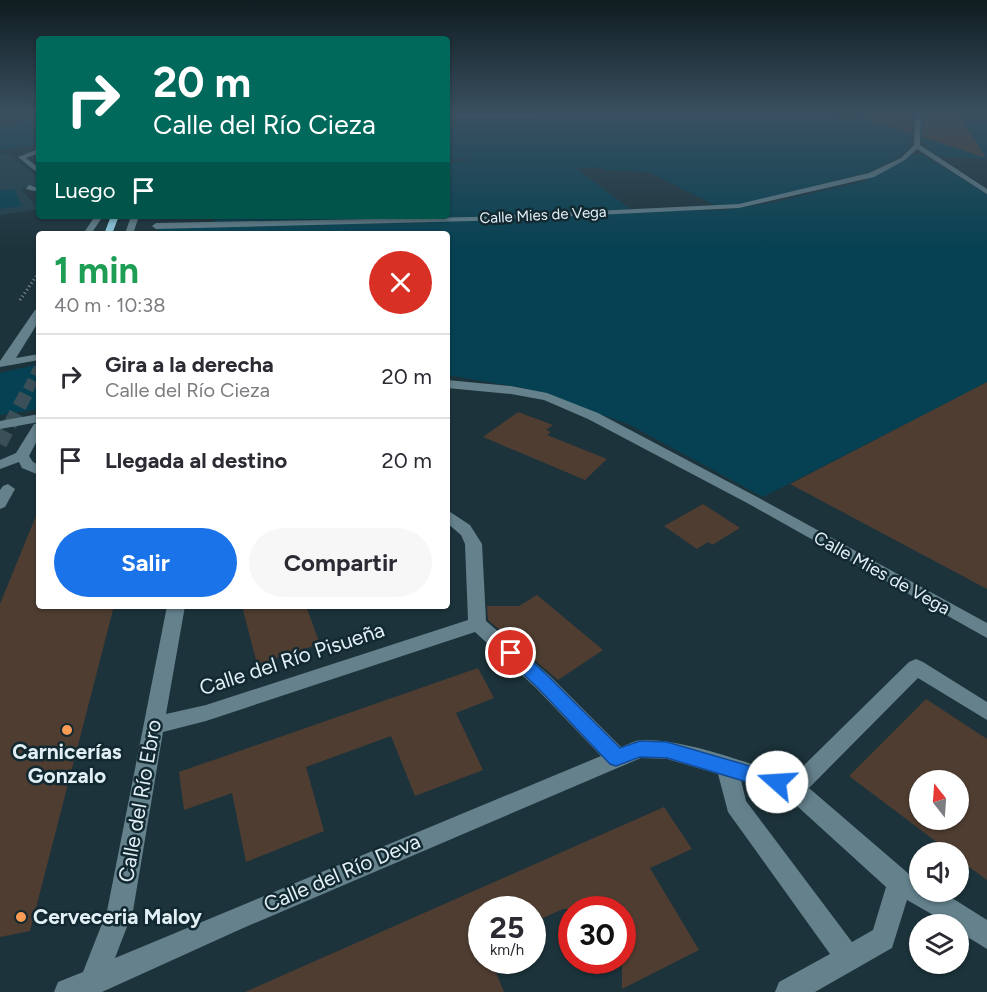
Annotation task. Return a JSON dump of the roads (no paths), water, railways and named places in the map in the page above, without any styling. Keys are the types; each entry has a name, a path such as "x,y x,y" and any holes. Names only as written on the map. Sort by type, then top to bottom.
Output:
{"street":[{"path":"24,159 36,170"},
{"name":"Calle Mies de Vega","path":"156,226 473,219 739,206 871,175 902,159"},
{"path":"937,159 987,192"},
{"path":"29,187 36,189"},
{"path":"3,365 36,316"},
{"path":"3,365 36,358"},
{"name":"Calle Mies de Vega","path":"450,384 511,390 547,397 593,416 754,501 987,631"},
{"path":"0,425 36,419"},
{"path":"0,465 22,456 36,431"},
{"path":"22,456 27,465 36,470"},
{"path":"0,504 8,489"},
{"path":"450,517 469,533 475,554 474,612 478,624 543,682 616,758"},
{"name":"Calle del Río Ebro","path":"83,989 120,910 175,609"},
{"name":"Calle del Río Pisueña","path":"153,726 206,713 478,624"},
{"path":"987,712 916,667 794,789 900,883 948,909 987,936"},
{"name":"Calle del Río Deva","path":"83,989 232,920 640,749 667,750 727,766 794,789"},
{"path":"727,766 736,805 849,959"},
{"path":"789,992 882,939 900,883"}],"tunnel":[{"path":"29,388 36,374"},
{"path":"0,444 29,388"}],"place":[{"name":"Carnicerías Gonzalo","path":"67,730"},
{"name":"Cerveceria Maloy","path":"21,917"}]}
